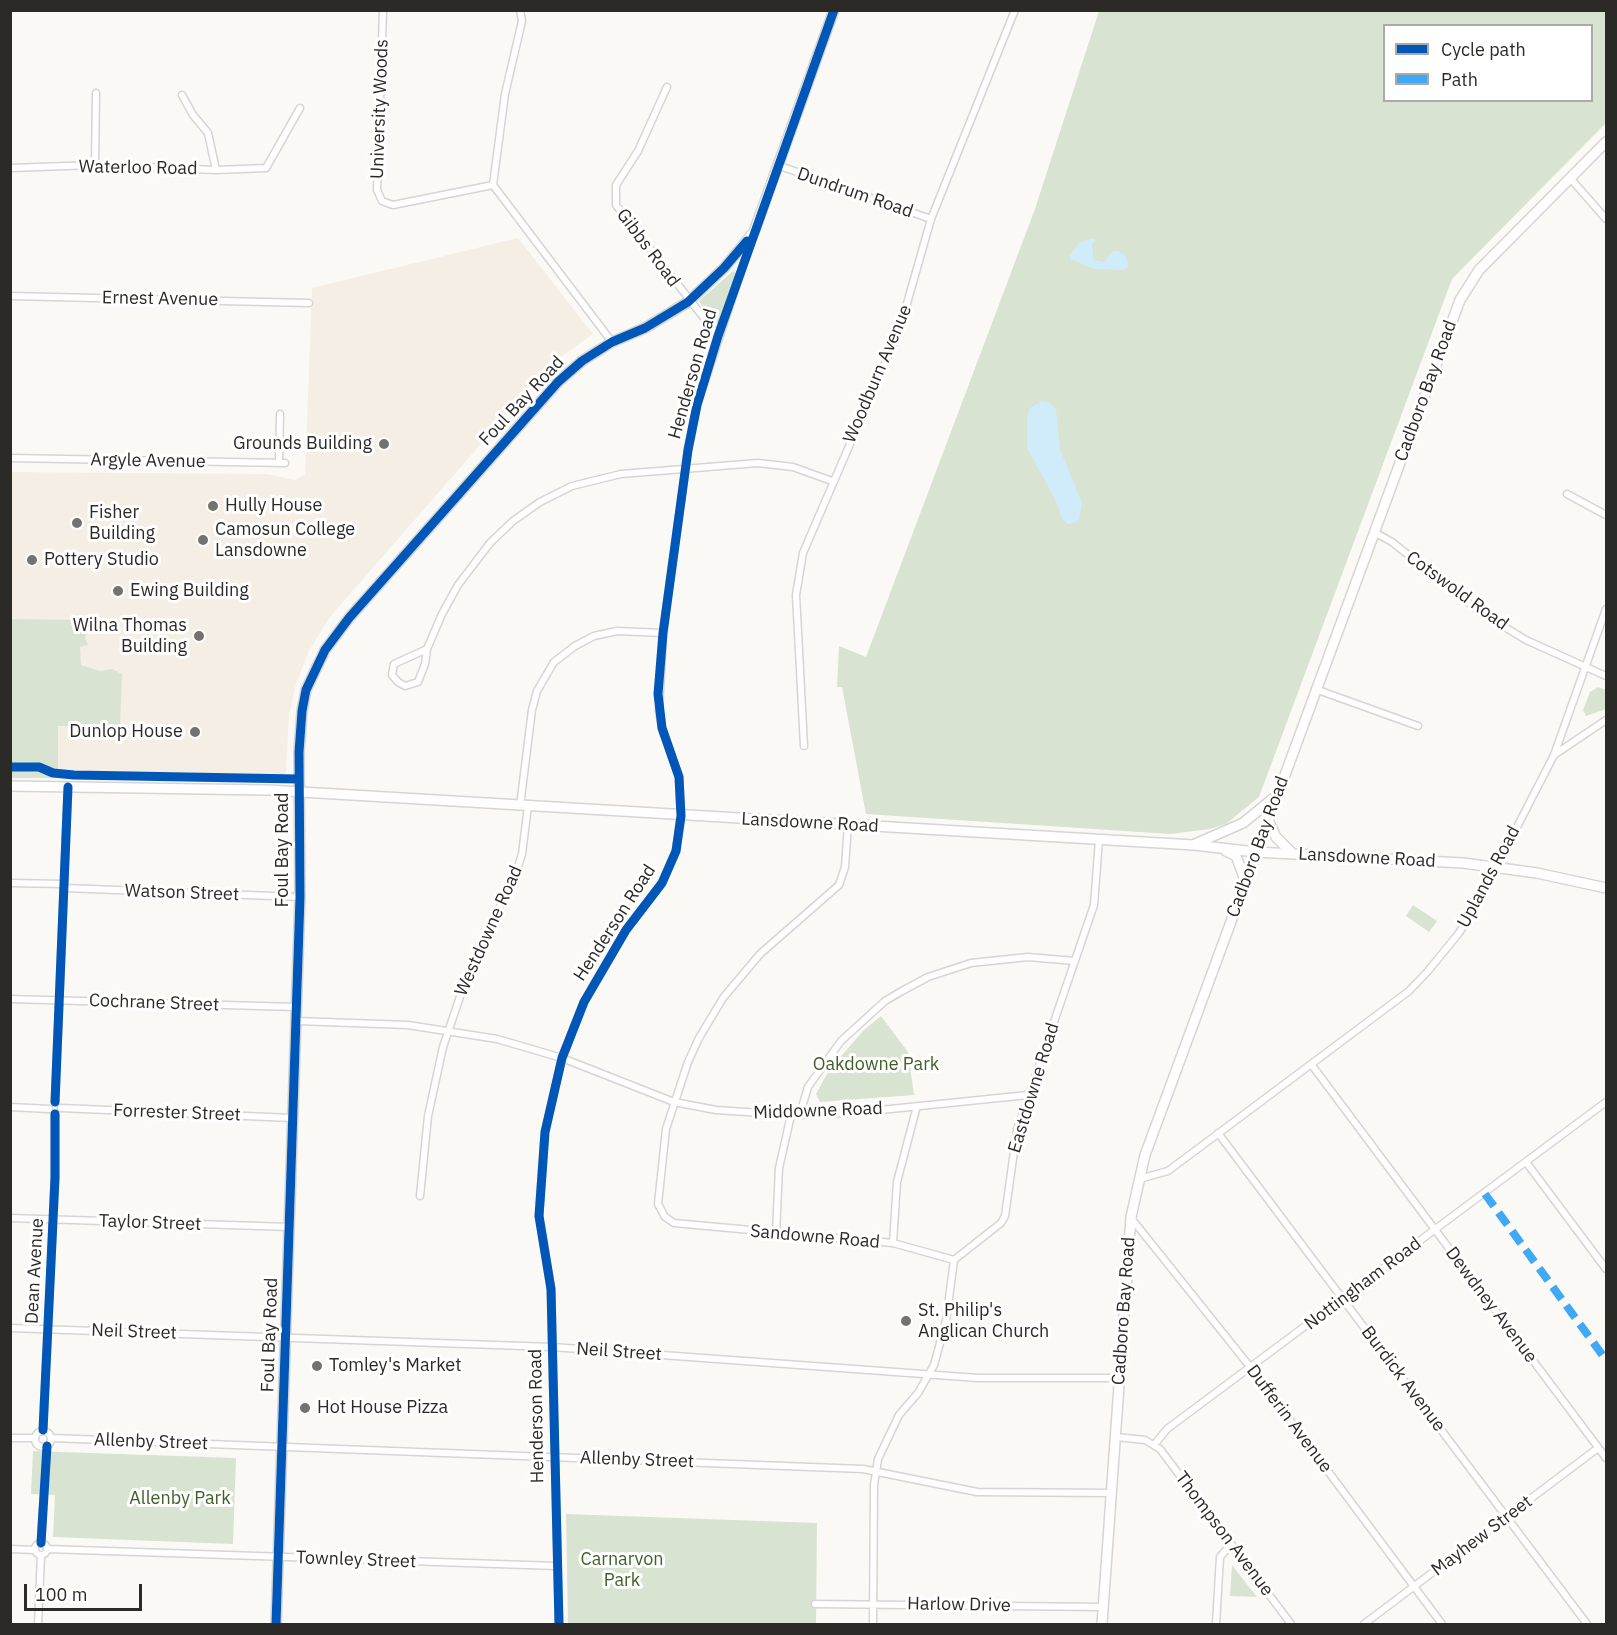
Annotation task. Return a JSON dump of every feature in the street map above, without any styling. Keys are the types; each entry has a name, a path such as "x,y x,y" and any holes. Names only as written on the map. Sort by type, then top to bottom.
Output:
{"main road":[{"name":"Henderson Road","path":"754,232 780,166 834,10"},
{"name":"Cadboro Bay Road","path":"1102,1624 1131,1217 1138,1179 1245,880 1460,300 1479,270 1606,142"},
{"name":"Foul Bay Road","path":"276,1624 297,1021 302,711 315,668 330,642 558,382 582,361 612,342 645,328 688,302 724,268 754,232"},
{"name":"Lansdowne Road","path":"10,786 299,793 1194,845 1256,852 1496,868 1547,875 1606,888"},
{"path":"1194,845 1243,822 1277,796"},
{"path":"1268,819 1276,837 1292,854"},
{"path":"1213,847 1236,856 1245,880"}],"street":[{"name":"University Woods","path":"383,10 377,178 377,190 382,201 403,205 470,188 493,185"},
{"path":"520,10 522,21 505,94 493,185 612,342"},
{"name":"Woodburn Avenue","path":"804,746 796,618 798,572 809,533 900,328 931,219 1015,10"},
{"name":"Gibbs Road","path":"666,87 651,126 616,185 614,195 620,213 688,302 718,336"},
{"path":"95,165 96,93"},
{"path":"182,95 193,115 208,133 216,170"},
{"name":"Waterloo Road","path":"10,168 95,165 216,170 266,168 274,158 300,108"},
{"name":"Dundrum Road","path":"780,166 931,219"},
{"path":"1570,178 1606,219"},
{"name":"Henderson Road","path":"559,1624 551,1289 539,1216 545,1132 562,1058 596,978 626,930 668,873 676,851 681,816 679,777 662,728 659,711 663,633 686,469 698,405 718,336 754,232"},
{"name":"Ernest Avenue","path":"10,296 309,303"},
{"name":"Argyle Avenue","path":"10,458 282,463 280,414"},
{"path":"427,649 394,664 392,675 398,682 405,686 418,682 425,664 427,649 442,614 475,561 513,521 540,502 590,480 621,474 775,463 832,481"},
{"path":"1567,494 1606,515"},
{"name":"Cotswold Road","path":"1374,532 1392,542 1480,612 1526,640 1606,676"},
{"name":"Uplands Road","path":"1138,1179 1168,1172 1409,991 1428,971 1459,933 1496,868 1554,755 1606,609"},
{"name":"Westdowne Road","path":"420,1196 428,1116 449,1029 479,947 516,873 522,854 532,710 544,677 554,663 575,646 594,636 617,631 663,633"},
{"path":"1315,689 1418,726"},
{"path":"1554,755 1606,720"},
{"path":"49,1109 55,1102 68,787"},
{"path":"674,1102 699,1038 723,998 760,954 839,885 845,867 848,825"},
{"name":"Eastdowne Road","path":"954,1260 1001,1223 1005,1216 1013,1146 1028,1095 1094,905 1099,840"},
{"name":"Watson Street","path":"10,883 300,897"},
{"path":"800,1114 808,1087 841,1041 885,1001 910,987 944,970 995,959 1028,957 1075,961"},
{"name":"Cochrane Street","path":"10,999 297,1007"},
{"name":"Middowne Road","path":"297,1021 400,1024 449,1029 497,1039 562,1058 674,1102 716,1110 791,1115 1028,1095"},
{"name":"Dewdney Avenue","path":"1311,1064 1606,1458"},
{"path":"10,1107 49,1109 55,1114 61,1108 55,1102"},
{"name":"Sandowne Road","path":"674,1102 666,1129 657,1194 661,1211 674,1223 893,1243 954,1260"},
{"name":"Nottingham Road","path":"1154,1444 1167,1429 1606,1102"},
{"path":"893,1243 897,1182 917,1106"},
{"name":"Forrester Street","path":"61,1108 292,1118"},
{"name":"Dean Avenue","path":"43,1430 54,1220 55,1114"},
{"path":"776,1234 779,1168 791,1115"},
{"name":"Burdick Avenue","path":"1218,1133 1587,1624"},
{"path":"1526,1162 1606,1269"},
{"name":"Dufferin Avenue","path":"1131,1217 1251,1368 1442,1624"},
{"name":"Taylor Street","path":"10,1218 290,1227"},
{"path":"873,1624 875,1470 885,1442 899,1415 930,1375 943,1338 954,1260"},
{"name":"Neil Street","path":"10,1328 552,1347 978,1378 1119,1378"},
{"path":"43,1430 52,1438 47,1446 43,1447 39,1446 34,1438 43,1430"},
{"path":"1116,1437 1145,1440 1154,1444"},
{"path":"10,1438 34,1438"},
{"name":"Allenby Street","path":"52,1438 875,1470 977,1492 1111,1493"},
{"name":"Thompson Avenue","path":"1154,1444 1172,1464 1291,1624"},
{"name":"Mayhew Street","path":"1364,1624 1598,1448"},
{"path":"35,1550 41,1543 43,1508"},
{"path":"38,1624 41,1555 47,1549 41,1543"},
{"path":"1216,1624 1220,1557 1231,1544"},
{"path":"10,1549 35,1550 41,1555"},
{"name":"Townley Street","path":"47,1549 557,1566"},
{"name":"Harlow Drive","path":"815,1604 1103,1607"}],"shaded area":[{"name":"Camosun College Lansdowne","path":"518,238 593,334 542,374 329,618 309,651 296,684 289,716 286,772 283,775 11,771 11,472 267,474 295,480 305,474 312,288"}],"green space":[{"path":"1099,11 1606,11 1606,123 1452,279 1259,797 1226,824 1210,829 1170,834 866,814 842,687 837,687 839,646 866,657 1035,209"},
{"path":"733,271 736,273 719,323 714,324 699,301"},
{"path":"11,619 83,620 89,625 85,638 88,645 80,647 81,665 100,671 112,669 122,674 120,726 58,726 58,771 51,778 11,778"},
{"path":"1598,687 1606,690 1606,709 1586,716 1583,710 1590,692"},
{"path":"1413,905 1437,921 1429,932 1406,916"},
{"name":"Oakdowne Park","path":"881,1016 908,1052 914,1095 820,1102 816,1094 829,1070 864,1030"},
{"name":"Allenby Park","path":"33,1451 236,1458 233,1544 53,1537 55,1495 31,1494"},
{"name":"Carnarvon Park","path":"566,1514 817,1523 816,1624 568,1624"},
{"path":"1232,1565 1257,1597 1230,1596"}],"water":[{"path":"1092,238 1096,240 1092,244 1094,260 1104,262 1113,251 1118,251 1126,256 1128,266 1123,270 1094,269 1070,259 1070,255 1079,243"},
{"path":"1042,401 1050,403 1056,409 1060,449 1082,503 1079,520 1074,523 1067,524 1062,518 1055,499 1027,448 1027,416 1030,408"}],"marked path":[{"path":"1485,1194 1606,1360"}],"cycle path":[{"path":"559,1624 551,1289 539,1216 545,1132 562,1058 584,1002 626,930 662,883 676,851 681,816 679,777 662,728 658,694 663,633 688,450 697,405 718,336 834,10"},
{"path":"276,1624 300,897 299,752 306,690 325,650 349,618 558,382 582,361 612,342 645,328 688,302 724,268 747,241"},
{"path":"10,767 39,767 53,773 74,775 299,779"},
{"path":"55,1102 68,787"},
{"path":"43,1430 55,1178 55,1114"},
{"path":"41,1543 47,1446"}],"place":[{"name":"Grounds Building","path":"384,444"},
{"name":"Hully House","path":"213,506"},
{"name":"Fisher Building","path":"77,523"},
{"name":"Camosun College Lansdowne","path":"203,540"},
{"name":"Pottery Studio","path":"32,560"},
{"name":"Ewing Building","path":"118,591"},
{"name":"Wilna Thomas Building","path":"199,636"},
{"name":"Dunlop House","path":"195,732"},
{"name":"St. Philip's Anglican Church","path":"906,1321"},
{"name":"Tomley's Market","path":"317,1366"},
{"name":"Hot House Pizza","path":"305,1408"}]}
